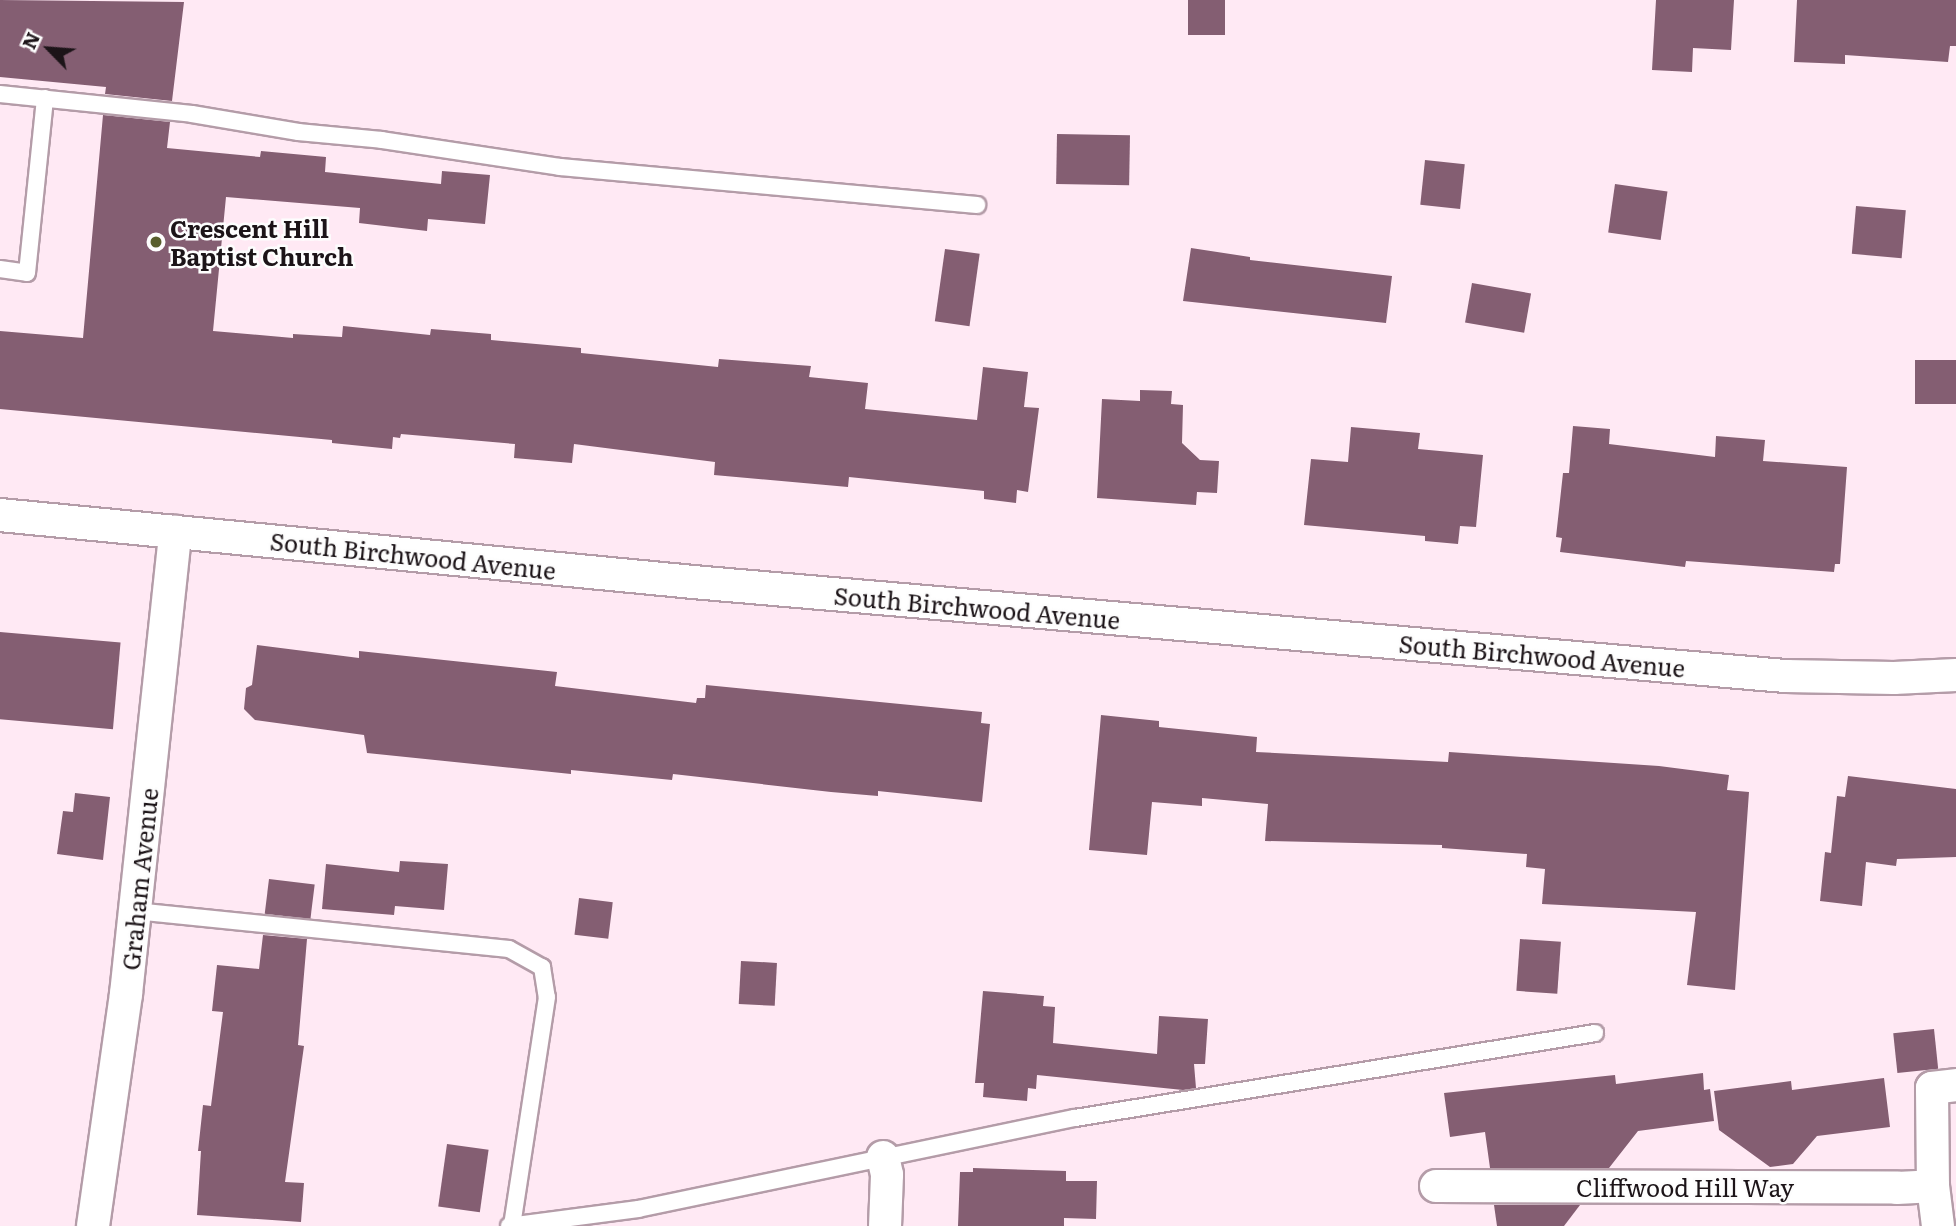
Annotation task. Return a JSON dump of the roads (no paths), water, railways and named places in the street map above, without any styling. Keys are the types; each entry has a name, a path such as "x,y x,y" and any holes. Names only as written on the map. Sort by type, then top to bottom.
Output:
{"street":[{"name":"South Birchwood Avenue","path":"0,515 693,582 1772,675 1894,678 1956,675"},
{"name":"Graham Avenue","path":"93,1226 135,911 174,531"},
{"path":"1938,1226 1933,1186 1944,1087"},
{"path":"883,1157 887,1175 885,1226"},
{"name":"Cliffwood Hill Way","path":"1436,1186 1933,1186"}],"lane":[{"path":"0,94 192,114 298,132 382,140 560,167 977,205"},
{"path":"0,270 27,272 45,98"},
{"path":"135,911 509,949 542,967 547,997 511,1226 638,1209 1075,1118 1595,1032"}],"place":[{"name":"Crescent Hill Baptist Church","path":"156,242"}]}
